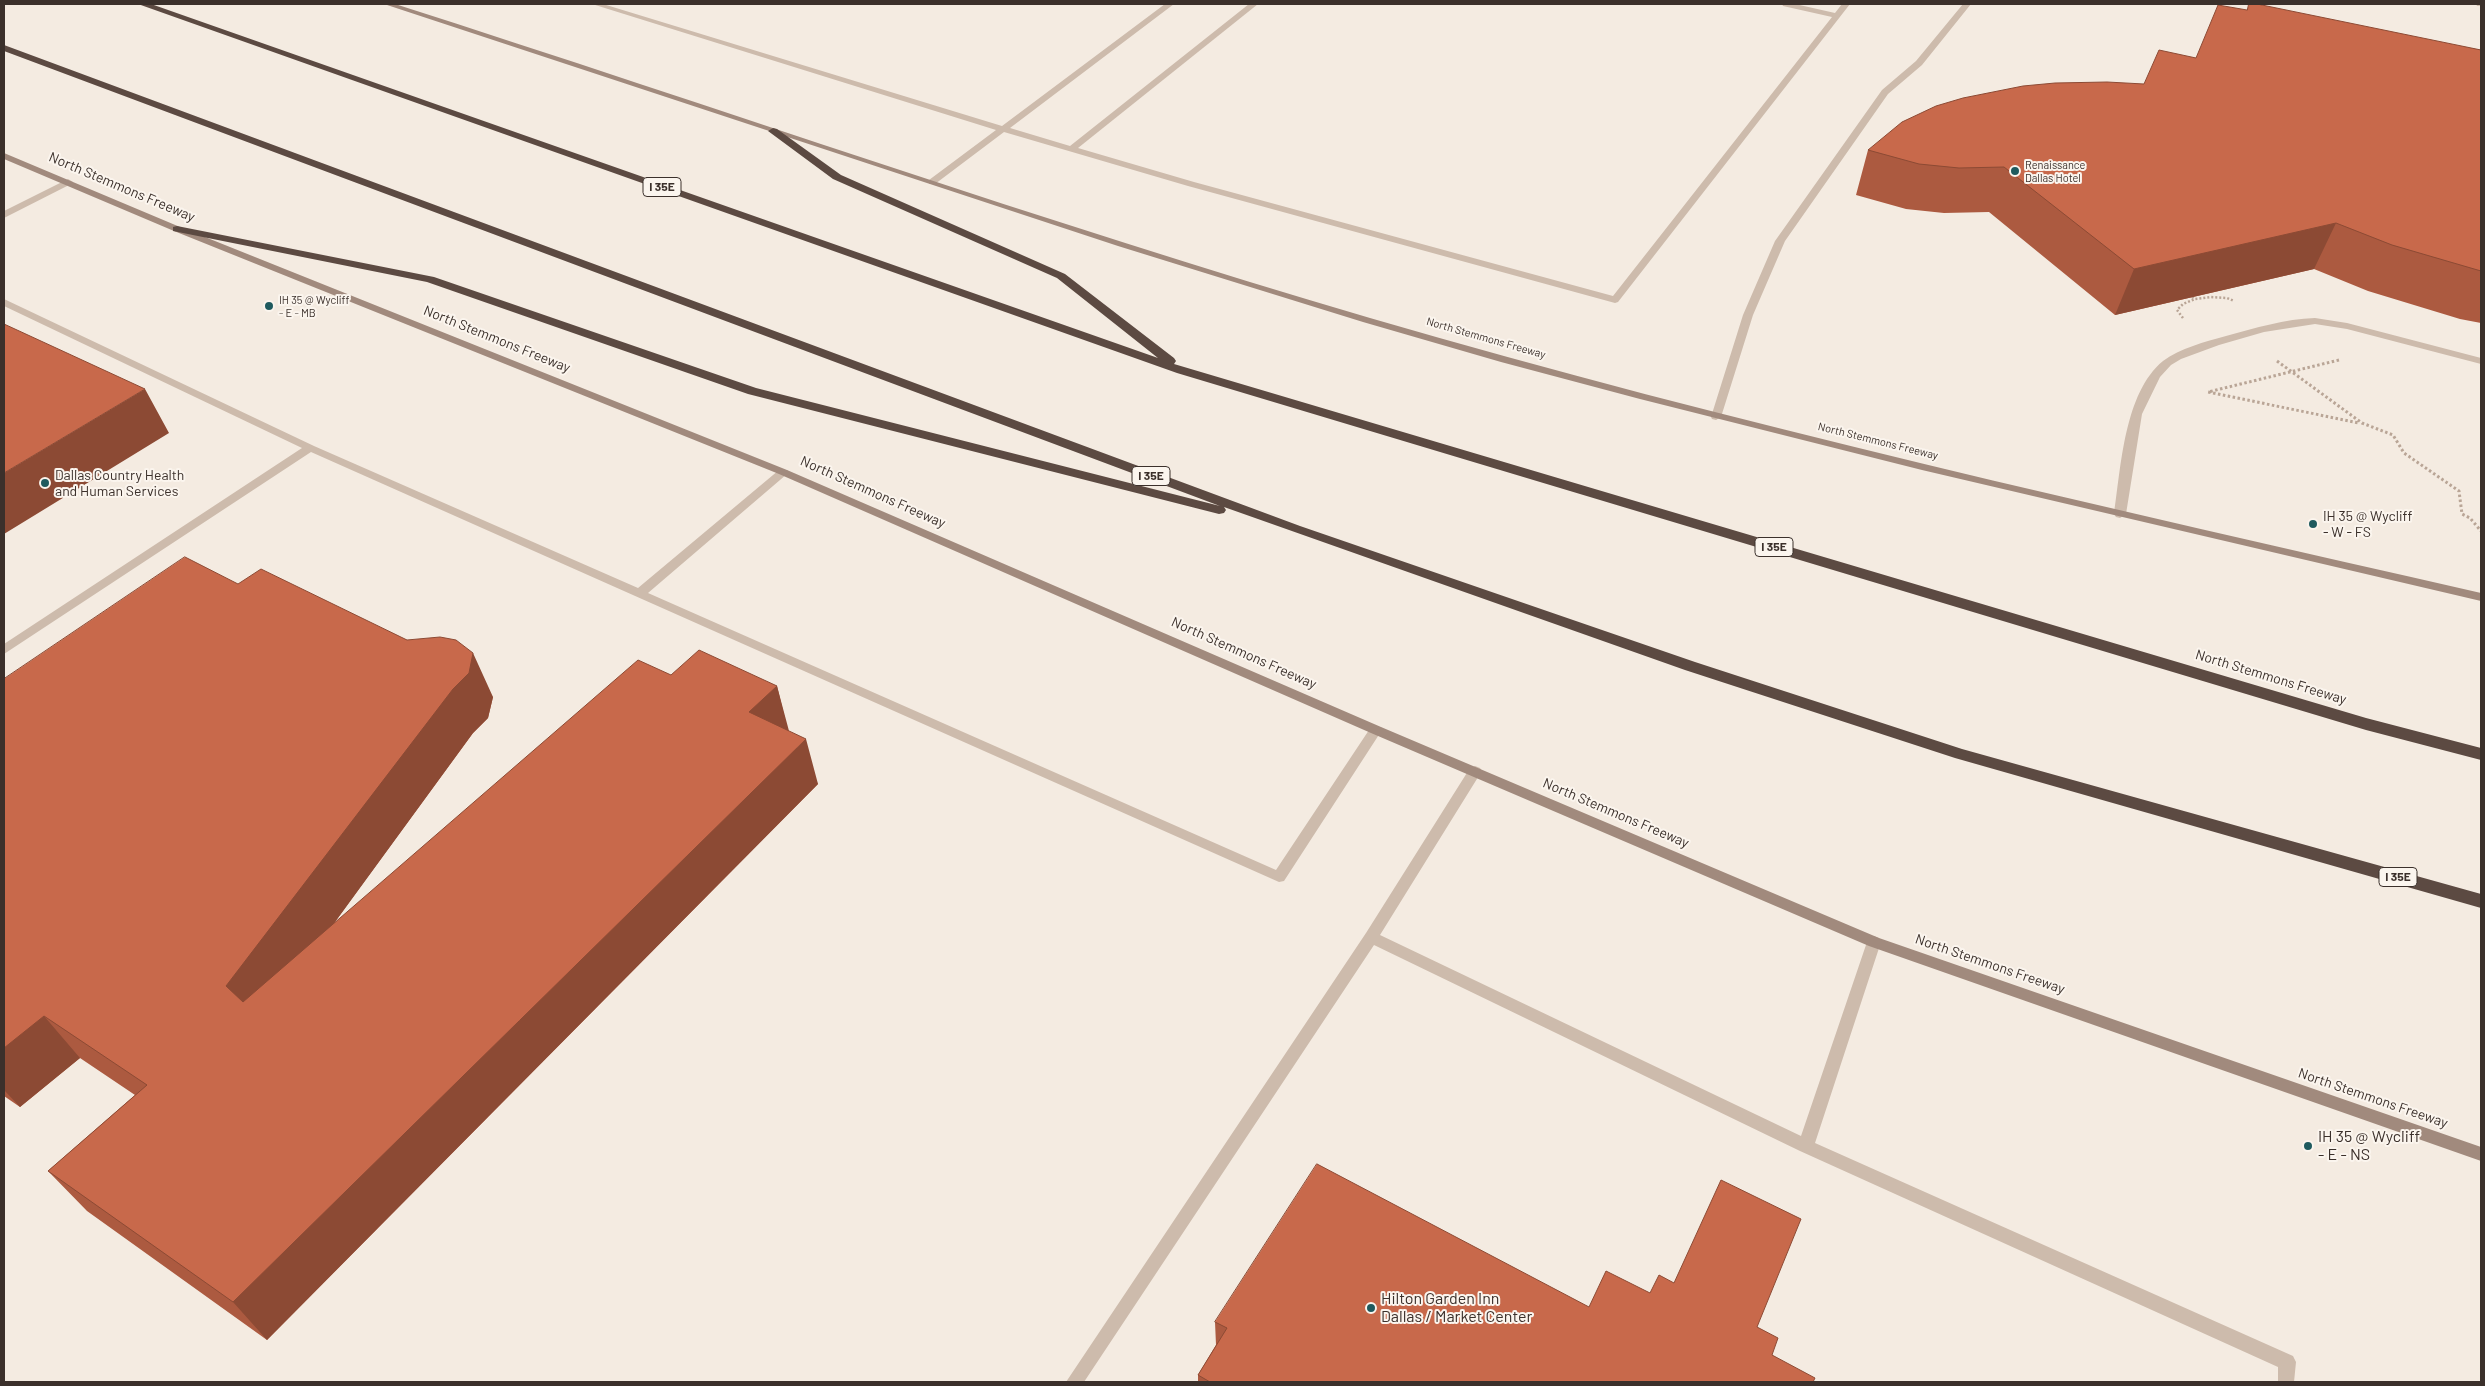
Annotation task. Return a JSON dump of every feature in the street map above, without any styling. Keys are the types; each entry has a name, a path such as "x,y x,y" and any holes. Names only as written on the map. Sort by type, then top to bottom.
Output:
{"highway":[{"name":"North Stemmons Freeway","path":"142,4 1181,370 2366,724 2481,754"},
{"name":"I 35E","path":"4,48 1295,529 1690,666 1960,754 2314,852 2481,901"},
{"path":"773,131 837,177 1061,276 1181,370"},
{"path":"177,229 430,279 752,391 1295,529"}],"main road":[{"name":"North Stemmons Freeway","path":"388,4 773,131 1362,318 1716,417 2120,514 2481,597"},
{"name":"North Stemmons Freeway","path":"4,156 177,229 783,472 1376,730 1874,942 2481,1154"}],"lane":[{"path":"596,4 1071,149 1615,300 1846,4"},
{"path":"932,182 1170,4"},
{"path":"1071,149 1254,4"},
{"path":"1786,4 1836,16"},
{"path":"1716,417 1748,315 1780,241 1812,192 1885,92 1919,63 1967,4"},
{"path":"4,215 68,182"},
{"path":"4,302 310,448 1279,877 1376,730"},
{"path":"2120,514 2134,422 2155,376 2165,364 2190,350 2296,322 2315,321 2352,328 2481,361"},
{"path":"4,650 310,448"},
{"path":"640,593 783,472"},
{"path":"1074,1382 1371,937 1475,771"},
{"path":"1371,937 1806,1146 2287,1362 2286,1382"},
{"path":"1806,1146 1874,942"}],"path":[{"path":"2244,336 2362,423"},
{"path":"2343,359 2208,392 2362,423 2393,435 2404,453 2459,491 2462,514 2470,518 2481,531"}],"building":[{"path":"2249,4 2257,4 2481,50 2481,271 2392,245 2336,223 2134,269 2004,167 1959,168 1919,164 1868,150 1902,122 1936,106 1963,98 2023,86 2055,83 2107,82 2144,84 2159,50 2196,58 2218,5 2247,10"},
{"path":"4,324 145,389 4,473"},
{"path":"185,557 238,584 261,569 407,640 440,637 456,640 473,653 469,673 453,689 226,986 243,1002 638,660 671,675 699,650 777,686 749,712 806,739 233,1302 48,1171 147,1085 44,1016 4,1048 4,679"},
{"name":"Hilton Garden Inn Dallas / Market Center","path":"1317,1164 1589,1307 1606,1271 1650,1293 1659,1275 1674,1283 1721,1180 1801,1219 1757,1327 1778,1338 1772,1355 1815,1378 1813,1382 1210,1382 1198,1375 1227,1328 1215,1322"}],"place":[{"name":"Renaissance Dallas Hotel","path":"2015,171"},
{"name":"IH 35 @ Wycliff - E - MB","path":"269,306"},
{"name":"Dallas Country Health and Human Services","path":"45,483"},
{"name":"IH 35 @ Wycliff - W - FS","path":"2313,524"},
{"name":"IH 35 @ Wycliff - E - NS","path":"2308,1146"},
{"name":"Hilton Garden Inn Dallas / Market Center","path":"1371,1308"}]}
